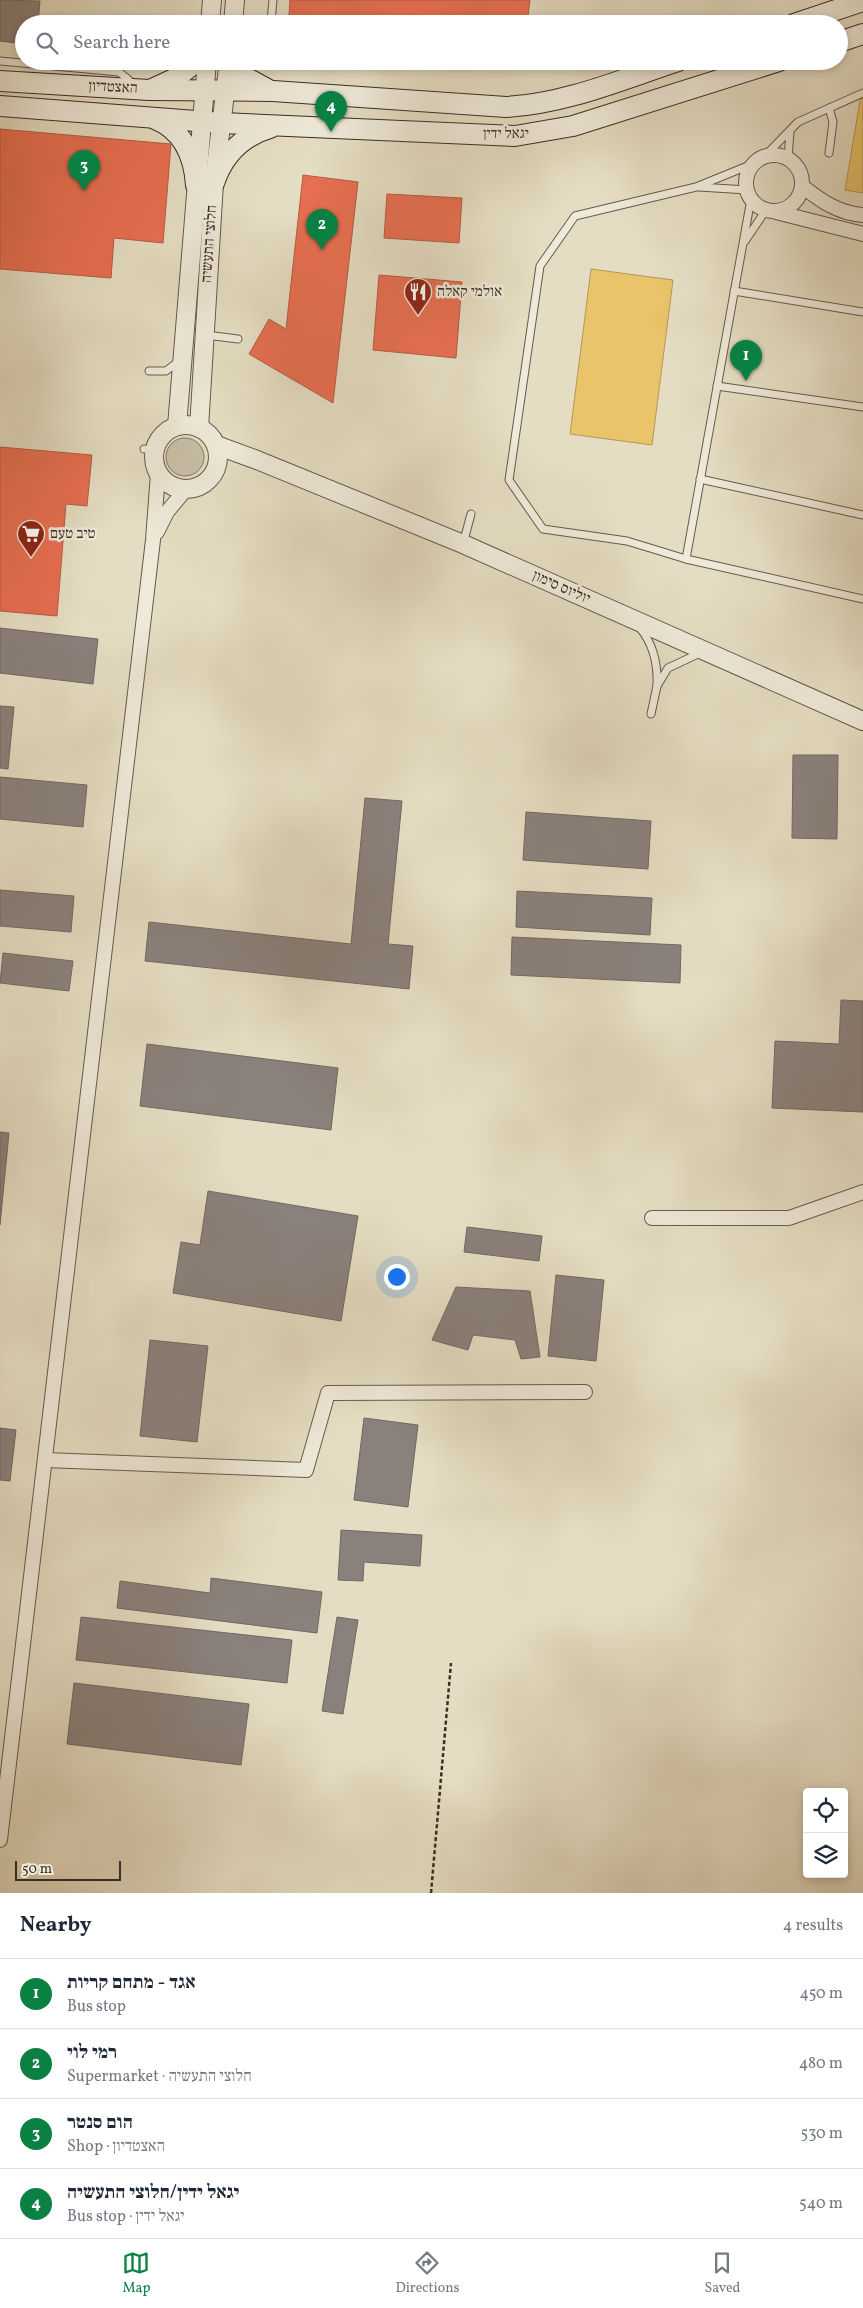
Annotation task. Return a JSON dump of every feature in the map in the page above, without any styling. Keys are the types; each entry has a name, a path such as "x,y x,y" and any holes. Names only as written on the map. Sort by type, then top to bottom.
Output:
{"main road":[{"path":"822,15 863,2"},
{"path":"848,39 863,34"},
{"path":"140,89 168,82 185,70"},
{"path":"238,70 255,84 273,91"},
{"name":"יגאל ידין","path":"226,92 273,91 506,107 527,106 574,95 650,70"},
{"name":"יגאל ידין","path":"222,123 515,136 574,126 751,70"},
{"name":"האצטדיון","path":"0,80 140,89 226,92"},
{"name":"האצטדיון","path":"0,106 222,123"},
{"path":"150,117 172,130 189,150 205,184 243,140 276,126"}],"street":[{"path":"211,15 212,0"},
{"path":"234,15 235,0"},
{"name":"חלוצי התעשיה","path":"198,428 203,335 205,184 200,121 206,70"},
{"name":"חלוצי התעשיה","path":"177,426 183,352 205,184 222,123 229,70"},
{"path":"770,211 790,206 800,194 802,186 797,168 788,159 772,155 759,160 749,171 749,194 770,211 863,234"},
{"path":"802,186 823,202 848,214 863,216"},
{"path":"0,1840 153,540 158,472 150,450 163,435 177,426 188,425 198,428 212,438 216,445 217,464 213,474 206,482 196,487 186,489 168,484 158,472"},
{"name":"יוליוס סימון","path":"216,445 463,544 863,720"},
{"path":"213,474 237,462 257,460"},
{"path":"153,540 167,512 186,489"},
{"path":"652,1218 788,1218 863,1192"},
{"path":"45,1460 306,1470 328,1393 585,1392"}],"lane":[{"path":"271,15 273,0"},
{"path":"0,61 15,62"},
{"path":"97,70 119,72 140,89"},
{"path":"863,93 798,122 759,160 696,187 576,216 540,266 509,480 543,528 627,542 686,559 863,599"},
{"path":"829,108 834,122 829,153"},
{"path":"788,159 790,131"},
{"path":"686,559 743,243 749,194 696,187"},
{"path":"743,243 770,211"},
{"path":"734,291 863,312"},
{"path":"203,335 238,339"},
{"path":"149,371 166,370 173,367 180,360 183,352"},
{"path":"717,386 863,407"},
{"path":"700,479 863,515"},
{"path":"463,544 470,514"},
{"path":"632,619 646,636 656,663 657,686 651,714"},
{"path":"657,686 672,665 705,652"}],"path":[{"path":"431,1893 452,1663"}],"shaded area":[{"path":"185,438 199,443 204,457 199,471 185,476 171,471 166,457 171,443"}],"building: Homes":[{"path":"861,95 863,96 863,193 845,190"},
{"path":"591,269 673,280 652,445 570,434"}],"building: Shops":[{"path":"290,0 530,0 528,15 289,15"},
{"path":"0,129 171,144 163,243 114,238 111,278 0,269"},
{"path":"303,175 358,182 333,403 249,354 269,319 286,329"},
{"path":"387,194 462,198 459,243 384,238"},
{"name":"אולמי קאלה","path":"379,275 462,282 456,358 373,350"},
{"name":"טיב טעם","path":"0,447 92,455 87,506 66,504 57,616 0,611"}],"building: Industry":[{"path":"0,0 40,1 39,15 15,15 15,43 0,41"},
{"path":"0,628 98,639 93,684 0,673"},
{"path":"0,706 14,707 8,769 0,768"},
{"path":"793,755 838,755 837,839 792,838"},
{"path":"0,777 87,785 83,827 0,819"},
{"path":"365,798 402,801 388,944 413,946 409,989 145,961 149,922 351,944"},
{"path":"526,812 651,821 648,869 523,860"},
{"path":"0,890 74,896 71,932 0,926"},
{"path":"517,891 652,898 650,935 516,927"},
{"path":"512,937 681,945 680,983 511,975"},
{"path":"3,953 73,961 69,991 0,983"},
{"path":"841,1000 863,1001 863,1112 772,1108 775,1041 839,1044"},
{"path":"147,1044 338,1068 331,1130 140,1106"},
{"path":"0,1132 9,1133 0,1225"},
{"path":"208,1191 358,1216 341,1321 173,1293 181,1242 200,1245"},
{"path":"467,1227 542,1236 539,1261 464,1252"},
{"path":"556,1275 604,1280 596,1361 548,1356"},
{"path":"456,1287 530,1291 540,1357 521,1359 515,1340 473,1335 468,1350 432,1340"},
{"path":"150,1340 208,1346 197,1442 140,1436"},
{"path":"364,1418 418,1425 408,1507 354,1500"},
{"path":"0,1428 16,1430 10,1481 0,1480"},
{"path":"341,1530 422,1535 420,1566 364,1562 363,1581 338,1580"},
{"path":"211,1578 322,1592 317,1633 117,1608 120,1581 210,1593"},
{"path":"81,1617 292,1640 287,1683 76,1660"},
{"path":"337,1617 358,1620 343,1714 322,1711"},
{"path":"74,1683 249,1704 241,1765 67,1744"}],"place":[{"name":"יגאל ידין/חלוצי התעשיה","path":"331,132"},
{"name":"הום סנטר","path":"84,191"},
{"name":"רמי לוי","path":"322,250"},
{"name":"אולמי קאלה","path":"418,316"},
{"name":"אגד - מתחם קריות","path":"746,381"},
{"name":"טיב טעם","path":"31,558"}]}
